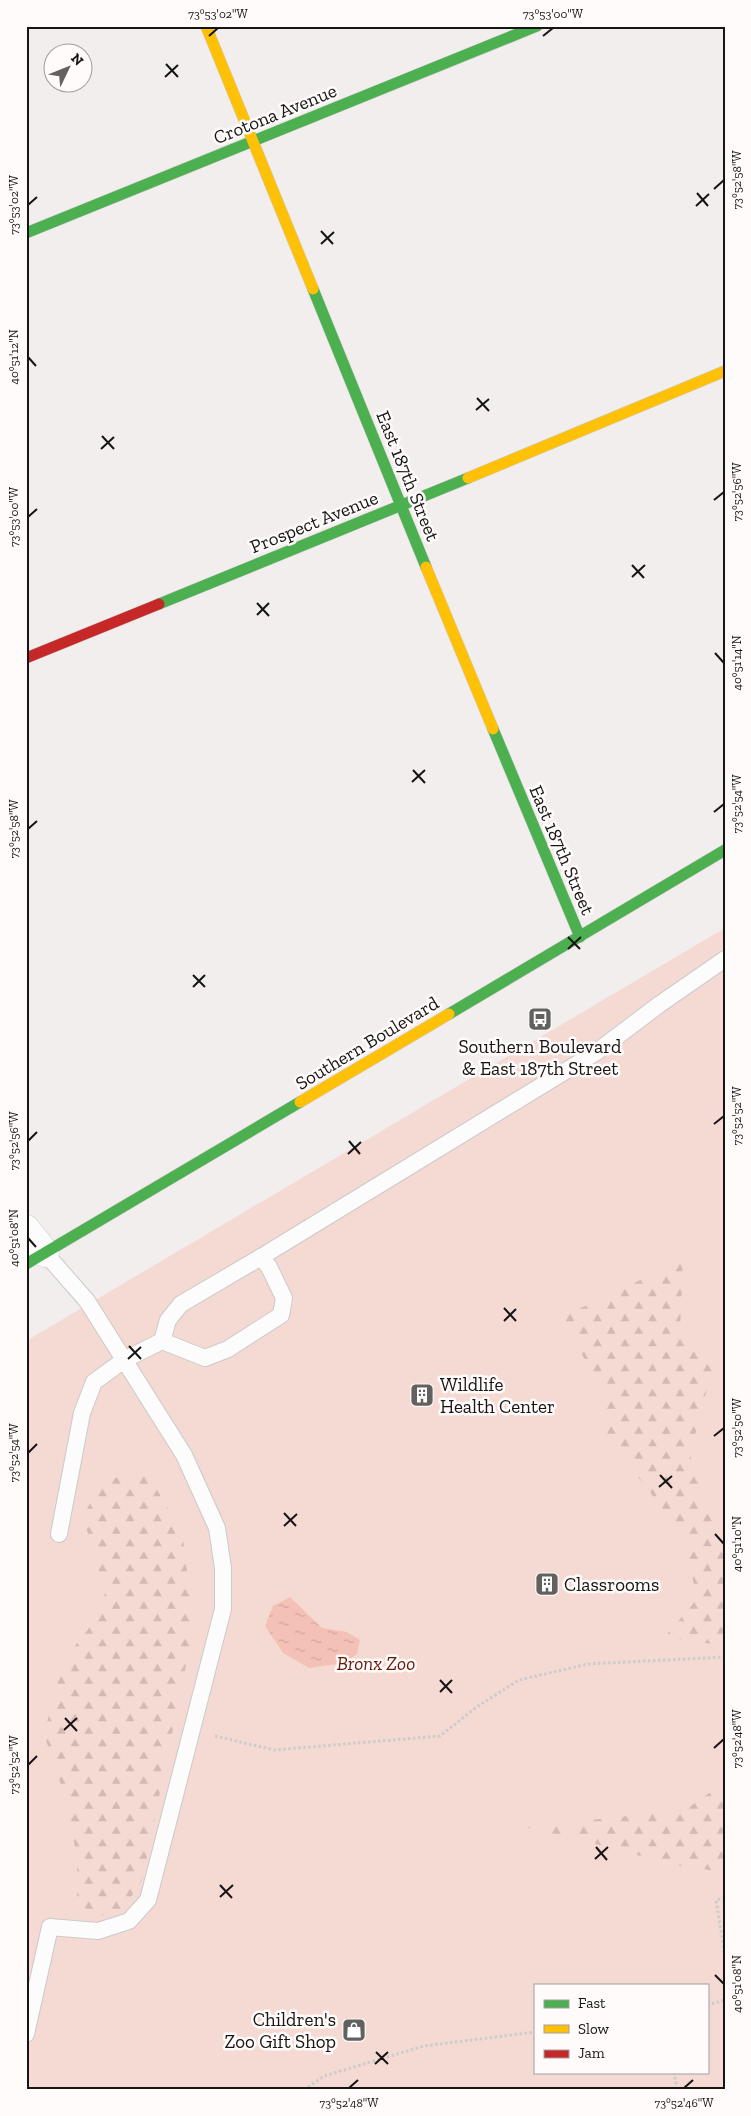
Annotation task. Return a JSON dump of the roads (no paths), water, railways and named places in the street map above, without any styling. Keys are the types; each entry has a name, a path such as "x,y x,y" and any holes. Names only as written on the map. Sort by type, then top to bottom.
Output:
{"street":[{"name":"East 187th Street","path":"206,26 401,506 580,937"},
{"name":"Crotona Avenue","path":"26,233 538,26"},
{"name":"Prospect Avenue","path":"26,658 401,506 725,371"},
{"name":"Southern Boulevard","path":"36,1259 725,850"},
{"path":"26,1229 36,1259"}],"lane":[{"path":"59,1534 82,1413 94,1382 124,1360 162,1341 168,1320 181,1304 595,1053 660,1004 725,960"},
{"path":"162,1341 205,1358 228,1350 280,1315 284,1298 270,1267 261,1257"},
{"path":"26,2034 50,1927 98,1931 130,1921 148,1900 223,1609 223,1568 217,1528 184,1455 87,1301 36,1259"}],"water":[{"path":"290,1597 322,1628 347,1632 360,1640 357,1654 344,1663 309,1668 283,1653 265,1626 273,1606"}],"place":[{"name":"Southern Boulevard & East 187th Street","path":"540,1019"},
{"name":"Wildlife Health Center","path":"422,1395"},
{"name":"Classrooms","path":"547,1584"},
{"name":"Children's Zoo Gift Shop","path":"354,2030"}],"park label":[{"name":"Bronx Zoo","path":"376,1663"}]}
